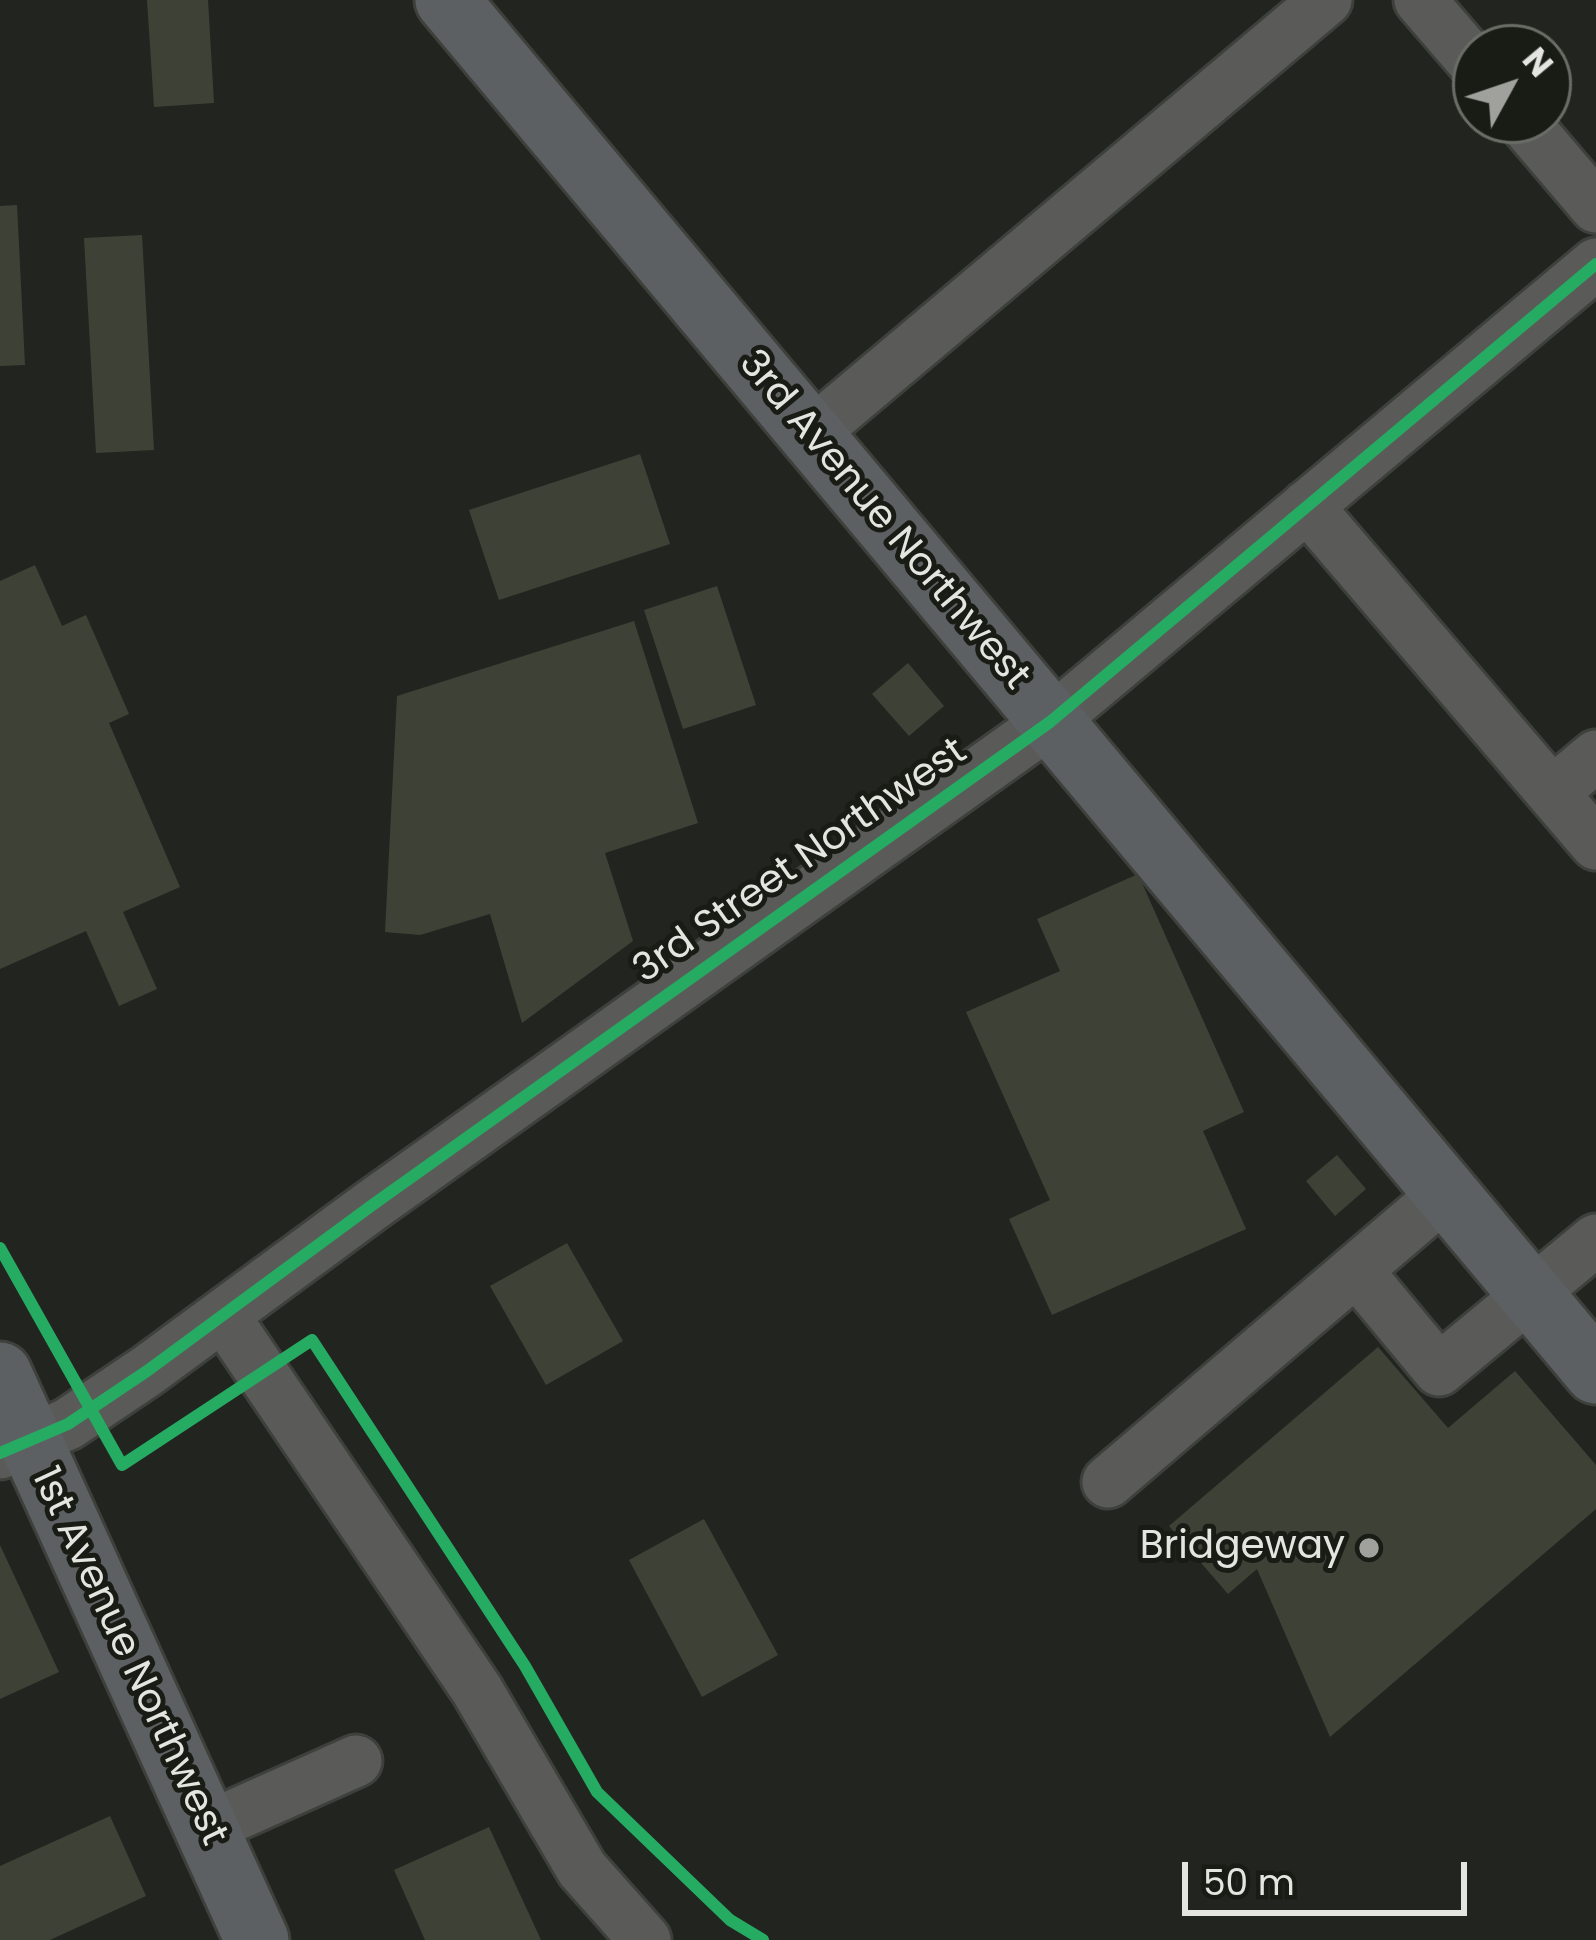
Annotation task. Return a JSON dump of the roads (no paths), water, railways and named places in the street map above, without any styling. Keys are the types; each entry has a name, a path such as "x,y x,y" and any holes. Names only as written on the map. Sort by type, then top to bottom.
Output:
{"main road":[{"name":"3rd Avenue Northwest","path":"448,0 1596,1372"},
{"name":"1st Avenue Northwest","path":"0,1374 15,1448 206,1828 257,1940"}],"street":[{"path":"811,434 1326,0"},
{"path":"1420,0 1452,37"},
{"path":"1542,144 1596,207"},
{"name":"3rd Street Northwest","path":"15,1448 90,1411 1050,722 1596,264"},
{"path":"1307,506 1596,844"},
{"path":"1553,792 1596,756"},
{"path":"1108,1483 1446,1193"},
{"path":"1357,1270 1439,1370 1596,1240"},
{"path":"223,1316 477,1690 582,1868 645,1940"},
{"path":"206,1828 356,1761"}],"place":[{"name":"Bridgeway","path":"1369,1548"}]}
